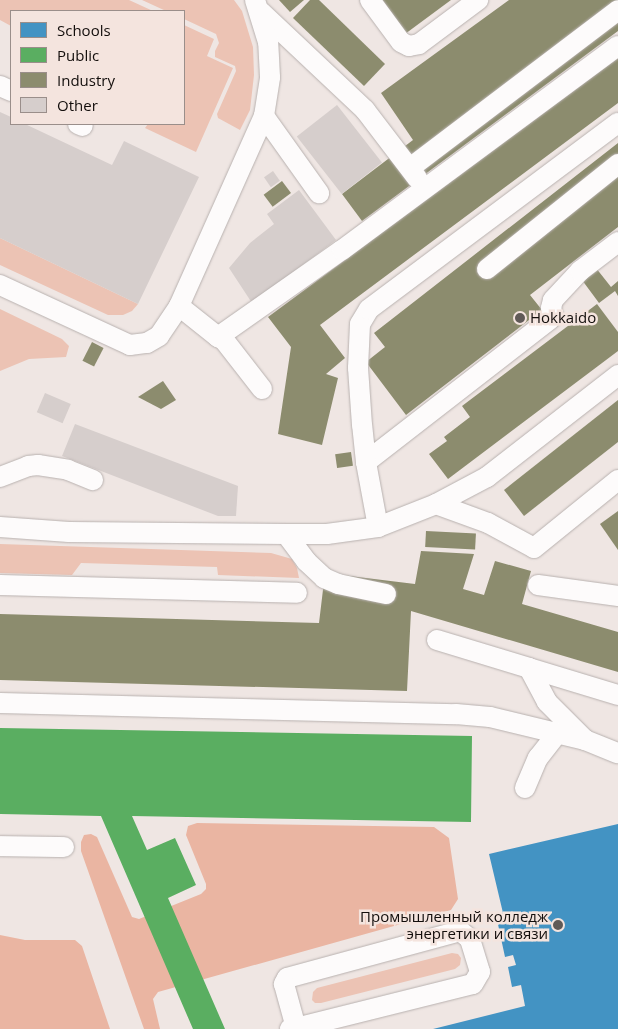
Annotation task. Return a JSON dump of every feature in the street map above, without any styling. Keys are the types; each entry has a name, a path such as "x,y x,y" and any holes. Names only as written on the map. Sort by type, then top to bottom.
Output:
{"lane":[{"path":"370,0 401,42 409,46 419,44 478,0"},
{"path":"0,285 130,345 147,343 159,336 179,306 264,116 270,77 268,42 258,6"},
{"path":"258,6 364,110 424,187"},
{"path":"410,168 618,10"},
{"path":"218,337 342,250 424,187 618,46"},
{"path":"264,116 319,193"},
{"path":"378,527 366,462 358,359 360,324 369,309 618,123"},
{"path":"487,269 618,164"},
{"path":"366,462 549,320 553,316 551,308 553,300 580,271 618,242"},
{"path":"179,306 224,340 262,389"},
{"path":"0,527 69,532 327,534 378,527 436,504 487,477 618,375"},
{"path":"0,477 28,466 38,465 68,470 93,480"},
{"path":"436,504 488,523 534,548 618,480"},
{"path":"286,534 298,552 324,578 346,586 386,594"},
{"path":"0,584 297,592"},
{"path":"538,585 618,596"},
{"path":"437,640 618,695"},
{"path":"529,668 547,702 585,740"},
{"path":"0,703 456,714 490,717 585,740 618,753"},
{"path":"525,788 533,766 557,734"},
{"path":"0,846 64,847"},
{"path":"460,931 470,939 480,972 473,984 293,1028 284,984 288,978 460,931"}],"shaded area":[{"path":"0,0 129,0 151,10 10,10 10,25 0,20"},
{"path":"142,0 234,0 242,11 253,47 254,75 250,110 240,130 218,118 217,114 236,71 235,66 215,57 215,51 219,43 216,34 185,19 185,10 164,10"},
{"path":"185,25 214,39 207,56 233,68 196,152 145,128 147,125 185,125"},
{"path":"0,238 138,304 132,311 123,315 108,315 0,265"},
{"path":"0,309 62,339 69,346 66,357 29,359 0,371"},
{"path":"0,544 271,553 292,559 297,568 299,578 218,575 217,567 81,563 72,575 0,573"},
{"path":"197,823 434,827 449,838 458,899 451,910 158,992 153,999 160,1029 144,1029 81,851 81,842 84,835 91,834 97,837 132,917 139,919 201,894 206,889 206,884 186,835 188,826"},
{"path":"0,935 25,940 75,940 82,946 110,1029 0,1029"},
{"path":"452,953 458,954 461,958 460,965 455,969 321,1003 315,1003 312,1000 313,992 317,988"}],"building: Schools":[{"name":"Промышленный колледж энергетики и связи","path":"618,824 618,1029 433,1029 525,1006 521,985 512,987 508,967 516,965 513,955 505,957 496,915 503,913 489,854"}],"building: Public":[{"path":"0,728 472,736 471,822 132,816 147,850 175,838 196,885 168,898 225,1029 193,1029 101,816 0,814"}],"building: Industry":[{"path":"279,0 304,0 290,12"},
{"path":"310,0 319,0 385,64 364,86 293,18"},
{"path":"380,0 451,0 405,34"},
{"path":"509,0 618,0 618,31 362,221 342,194 413,140 381,93"},
{"path":"618,58 618,103 320,325 345,358 326,374 338,378 322,445 278,434 291,347 268,317"},
{"path":"618,143 618,227 530,295 542,310 406,415 366,362 385,347 374,333"},
{"path":"282,181 291,193 273,207 264,195"},
{"path":"596,268 611,287 618,281 618,296 615,291 599,303 582,280"},
{"path":"597,304 618,332 618,351 448,479 429,454 447,441 444,437 470,417 462,406"},
{"path":"92,342 104,348 94,367 82,361"},
{"path":"163,381 176,400 161,409 138,397"},
{"path":"618,400 618,442 524,516 504,490"},
{"path":"351,452 353,466 337,468 335,454"},
{"path":"618,511 618,550 600,524"},
{"path":"426,531 476,534 475,550 425,547"},
{"path":"421,551 474,554 463,589 484,595 495,561 531,571 522,604 618,632 618,672 411,611 407,691 0,680 0,614 319,623 325,573 415,584"}],"building: Other":[{"path":"337,105 382,163 342,194 297,136"},
{"path":"0,112 10,117 10,125 27,125 112,165 124,141 199,177 138,304 0,238"},
{"path":"273,171 280,181 271,187 264,177"},
{"path":"299,190 336,240 252,303 229,268 250,243 274,224 267,214"},
{"path":"45,393 71,404 63,423 37,412"},
{"path":"75,424 238,486 236,516 218,516 62,456"}],"place":[{"name":"Hokkaido","path":"520,318"},
{"name":"Промышленный колледж энергетики и связи","path":"558,925"}]}
